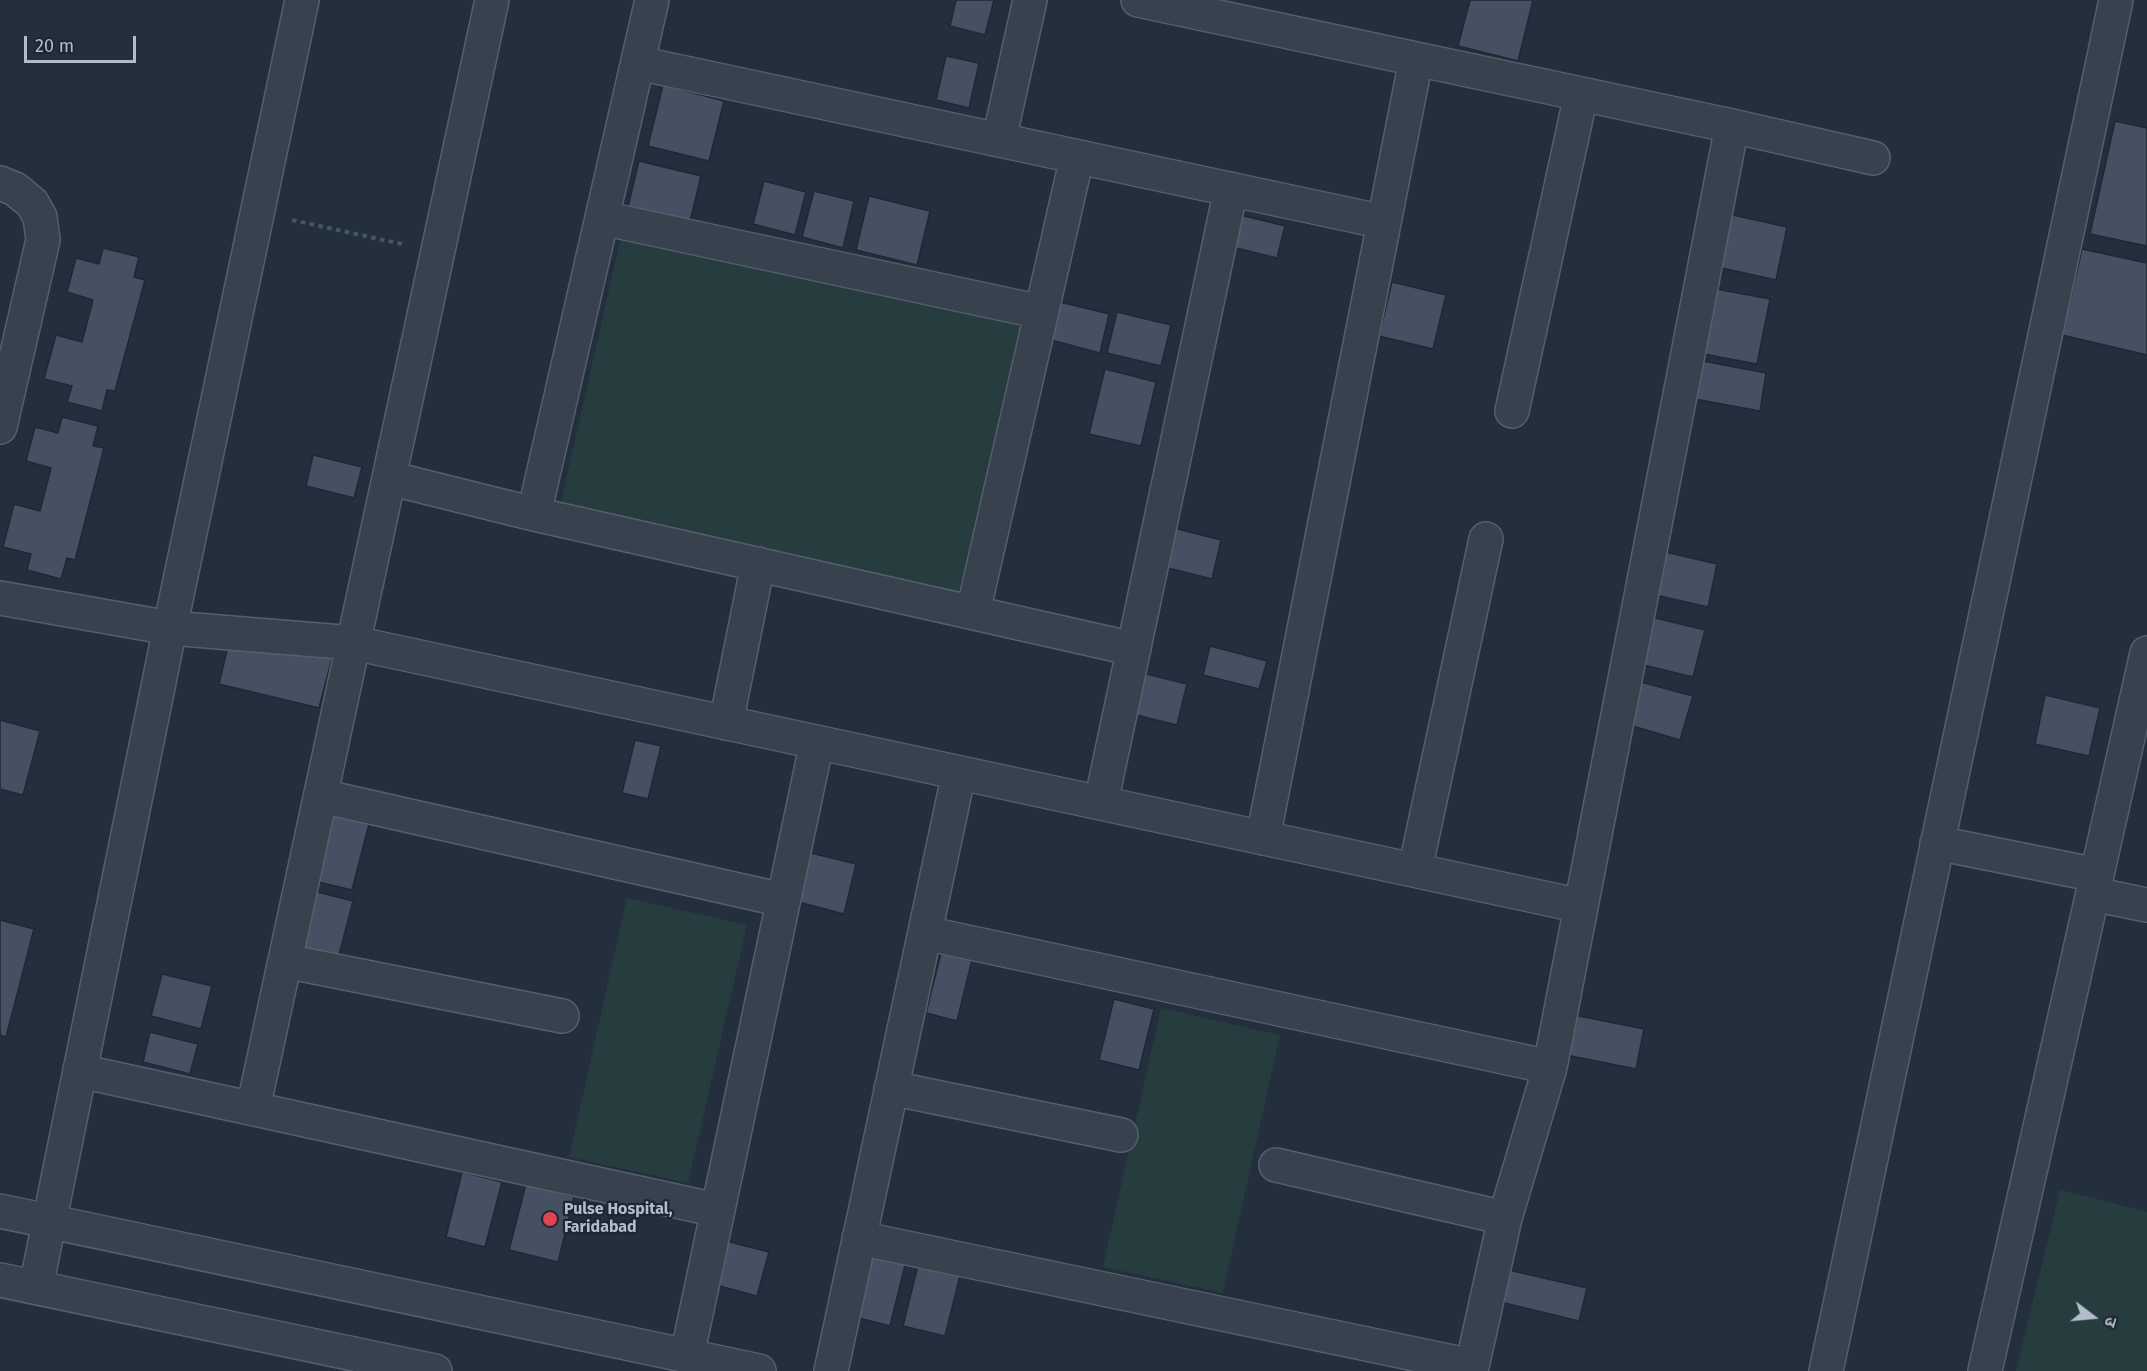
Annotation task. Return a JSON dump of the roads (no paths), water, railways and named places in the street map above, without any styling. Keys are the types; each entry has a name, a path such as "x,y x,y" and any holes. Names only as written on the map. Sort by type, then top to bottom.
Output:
{"street":[{"path":"36,1287 170,628 302,0"},
{"path":"253,1109 492,0"},
{"path":"534,514 652,0"},
{"path":"999,140 1030,0"},
{"path":"1138,0 1873,158"},
{"path":"1826,1371 2116,0"},
{"path":"1263,838 1416,60"},
{"path":"638,63 1384,222"},
{"path":"1512,411 1581,95"},
{"path":"859,1238 1472,1368 1505,1218 1550,1067 1732,126"},
{"path":"973,612 1077,157"},
{"path":"0,183 15,189 32,203 40,217 42,240 0,427"},
{"path":"1101,803 1231,189"},
{"path":"602,218 1041,312"},
{"path":"389,478 534,514 1134,649"},
{"path":"1415,870 1486,539"},
{"path":"726,723 758,564"},
{"path":"0,598 170,628 354,643 1581,906"},
{"path":"1985,1371 2095,884 2139,722 2147,652"},
{"path":"687,1356 817,742"},
{"path":"831,1371 959,773"},
{"path":"321,796 783,900"},
{"path":"1937,843 2095,884 2147,905"},
{"path":"925,933 1550,1067"},
{"path":"285,961 562,1016"},
{"path":"80,1071 717,1210"},
{"path":"891,1088 1120,1135"},
{"path":"1276,1165 1505,1218"},
{"path":"0,1211 759,1371"},
{"path":"0,1280 435,1371"}],"place":[{"name":"Pulse Hospital, Faridabad","path":"550,1219"}]}
